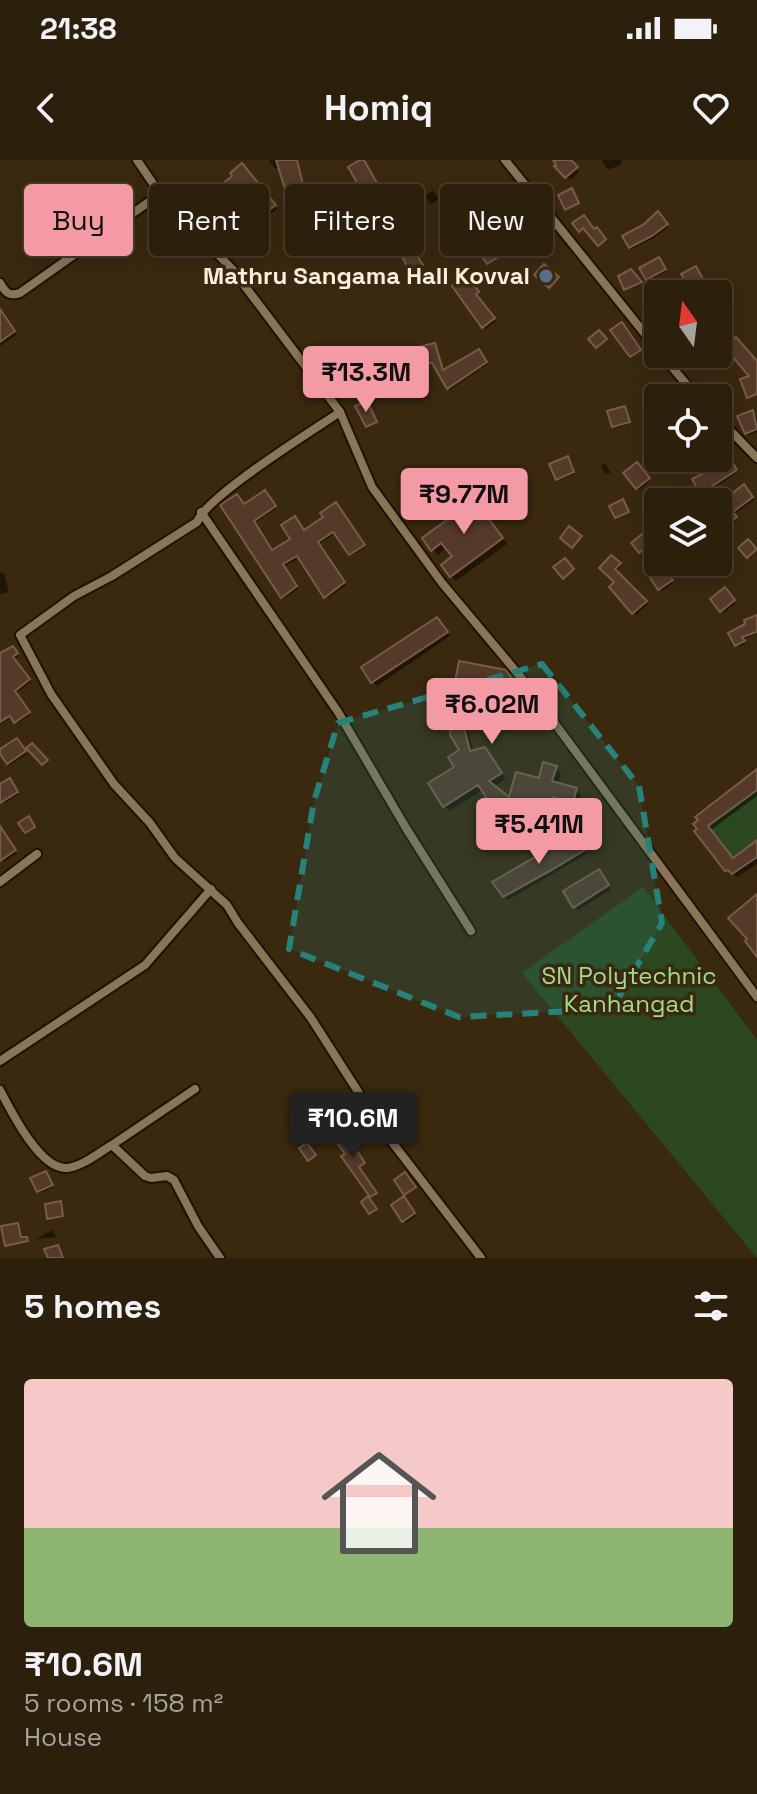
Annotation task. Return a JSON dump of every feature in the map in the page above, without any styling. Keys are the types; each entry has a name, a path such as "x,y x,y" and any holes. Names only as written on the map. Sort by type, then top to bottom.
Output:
{"street":[{"path":"137,160 153,184"},
{"path":"505,160 644,333"},
{"path":"0,283 10,295 20,293 149,202"},
{"path":"220,256 340,412 372,487 442,583 519,675 757,997"},
{"path":"673,368 686,384"},
{"path":"340,412 201,512 197,522 112,576 57,606 20,635 51,694 114,784 150,823 175,858 227,905 311,1018 382,1129 481,1258"},
{"path":"732,430 753,448 757,458"},
{"path":"201,512 338,712 471,931"},
{"path":"0,882 37,854"},
{"path":"0,1061 145,965 211,889"},
{"path":"0,1090 37,1150 56,1166 65,1168 78,1165 112,1145 195,1089"},
{"path":"112,1145 145,1176 167,1176 174,1180 198,1226 220,1258"}],"highlighted area":[{"path":"542,664 639,786 662,923 612,1009 459,1017 289,949 314,801 338,723"}],"green space":[{"path":"757,790 757,840 733,858 708,826"},
{"name":"SN Polytechnic Kanhangad","path":"643,887 757,1040 757,1258 522,973"}],"building":[{"path":"276,160 297,160 303,184 285,184 285,189"},
{"path":"364,160 378,184 358,184 348,167"},
{"path":"553,160 571,160 578,167 565,178 554,166"},
{"path":"242,163 259,184 222,184 232,176 230,173"},
{"path":"572,188 579,203 565,210 558,195"},
{"path":"269,196 276,205 269,210"},
{"path":"658,211 668,224 629,248 622,236 643,225"},
{"path":"584,215 606,239 598,246 583,228 579,232 572,223"},
{"path":"417,256 423,265 411,273 403,259"},
{"path":"482,256 500,256 487,264"},
{"path":"659,257 666,269 646,280 639,268"},
{"name":"Mathru Sangama Hall Kovval","path":"544,264 559,277 549,288 534,275"},
{"path":"696,266 703,280 685,280 681,274"},
{"path":"631,269 642,282 624,290 618,276"},
{"path":"468,275 479,292 476,294 495,318 482,328 452,286"},
{"path":"0,309 15,331 0,342"},
{"path":"622,322 641,350 630,357 610,330"},
{"path":"599,330 607,339 596,348 588,339"},
{"path":"736,337 757,361 757,394 747,398 740,379 749,376 732,356 732,340"},
{"path":"435,343 443,370 479,349 487,362 447,389 432,363 420,366 415,348"},
{"path":"367,400 377,422 366,427 355,406"},
{"path":"625,406 630,422 612,427 607,411"},
{"path":"753,410 757,429 745,434 737,416"},
{"path":"568,456 574,472 556,480 549,464"},
{"path":"732,461 737,470 709,488 697,488 692,479 706,472 732,472"},
{"path":"637,462 650,478 636,489 623,473"},
{"path":"744,484 753,497 733,512 737,517 732,521 732,494"},
{"path":"265,490 276,506 254,521 272,550 290,539 281,525 295,516 304,530 323,517 320,513 336,502 365,545 349,555 333,532 318,542 345,582 324,598 297,556 283,564 297,586 281,598 220,505 237,494 244,504"},
{"path":"474,499 503,538 450,577 441,565 452,556 441,543 431,551 422,538 448,519 442,512 450,506 456,513"},
{"path":"623,499 629,512 615,518 609,506"},
{"path":"569,526 582,536 572,548 560,538"},
{"path":"644,533 644,549 639,553 631,543"},
{"path":"748,539 757,549 747,558 738,548"},
{"path":"611,555 621,563 615,569 647,601 632,614 609,587 614,582 599,568"},
{"path":"565,558 574,569 563,579 553,567"},
{"path":"649,576 670,576 673,580 658,590"},
{"path":"725,587 735,600 720,612 710,599"},
{"path":"757,615 757,632 742,637 745,641 735,646 728,633 745,624 744,620"},
{"path":"437,617 448,632 371,683 361,667"},
{"path":"13,646 18,653 13,657 30,679 15,691 30,712 14,723 10,716 0,722 0,653"},
{"path":"459,661 506,670 512,678 510,690 524,693 528,699 524,718 496,712 493,729 463,723 470,751 485,747 502,773 489,781 509,797 516,772 539,778 543,762 557,766 552,781 577,788 573,803 553,797 547,819 490,803 478,785 443,807 428,783 454,767 448,757 459,750 450,735 452,719 449,713"},
{"path":"17,738 26,751 7,764 0,749"},
{"path":"32,743 48,760 42,765 26,748"},
{"path":"757,769 757,790 708,826 733,858 757,840 757,857 732,874 725,871 694,831 697,829 693,824 698,820 695,817"},
{"path":"10,778 18,792 0,803 0,784"},
{"path":"29,816 35,827 25,833 18,823"},
{"path":"0,826 16,850 0,861"},
{"path":"574,834 585,850 550,871 503,897 492,882"},
{"path":"599,869 609,885 573,908 563,891"},
{"path":"757,894 757,957 745,941 747,939 728,918"},
{"path":"340,1099 348,1112 341,1117 332,1104"},
{"path":"342,1127 365,1163 359,1167 377,1193 370,1197 341,1156 345,1154 331,1135"},
{"path":"307,1143 316,1155 308,1161 299,1148"},
{"path":"46,1171 53,1185 37,1192 30,1178"},
{"path":"405,1172 416,1187 404,1195 394,1180"},
{"path":"368,1196 377,1209 369,1214 361,1202"},
{"path":"404,1196 415,1213 402,1222 391,1205"},
{"path":"61,1201 63,1216 47,1219 45,1204"},
{"path":"18,1223 21,1237 27,1237 28,1241 5,1246 1,1226"},
{"path":"58,1245 63,1258 48,1258 44,1249"}],"place":[{"name":"Mathru Sangama Hall Kovval","path":"546,276"}]}
